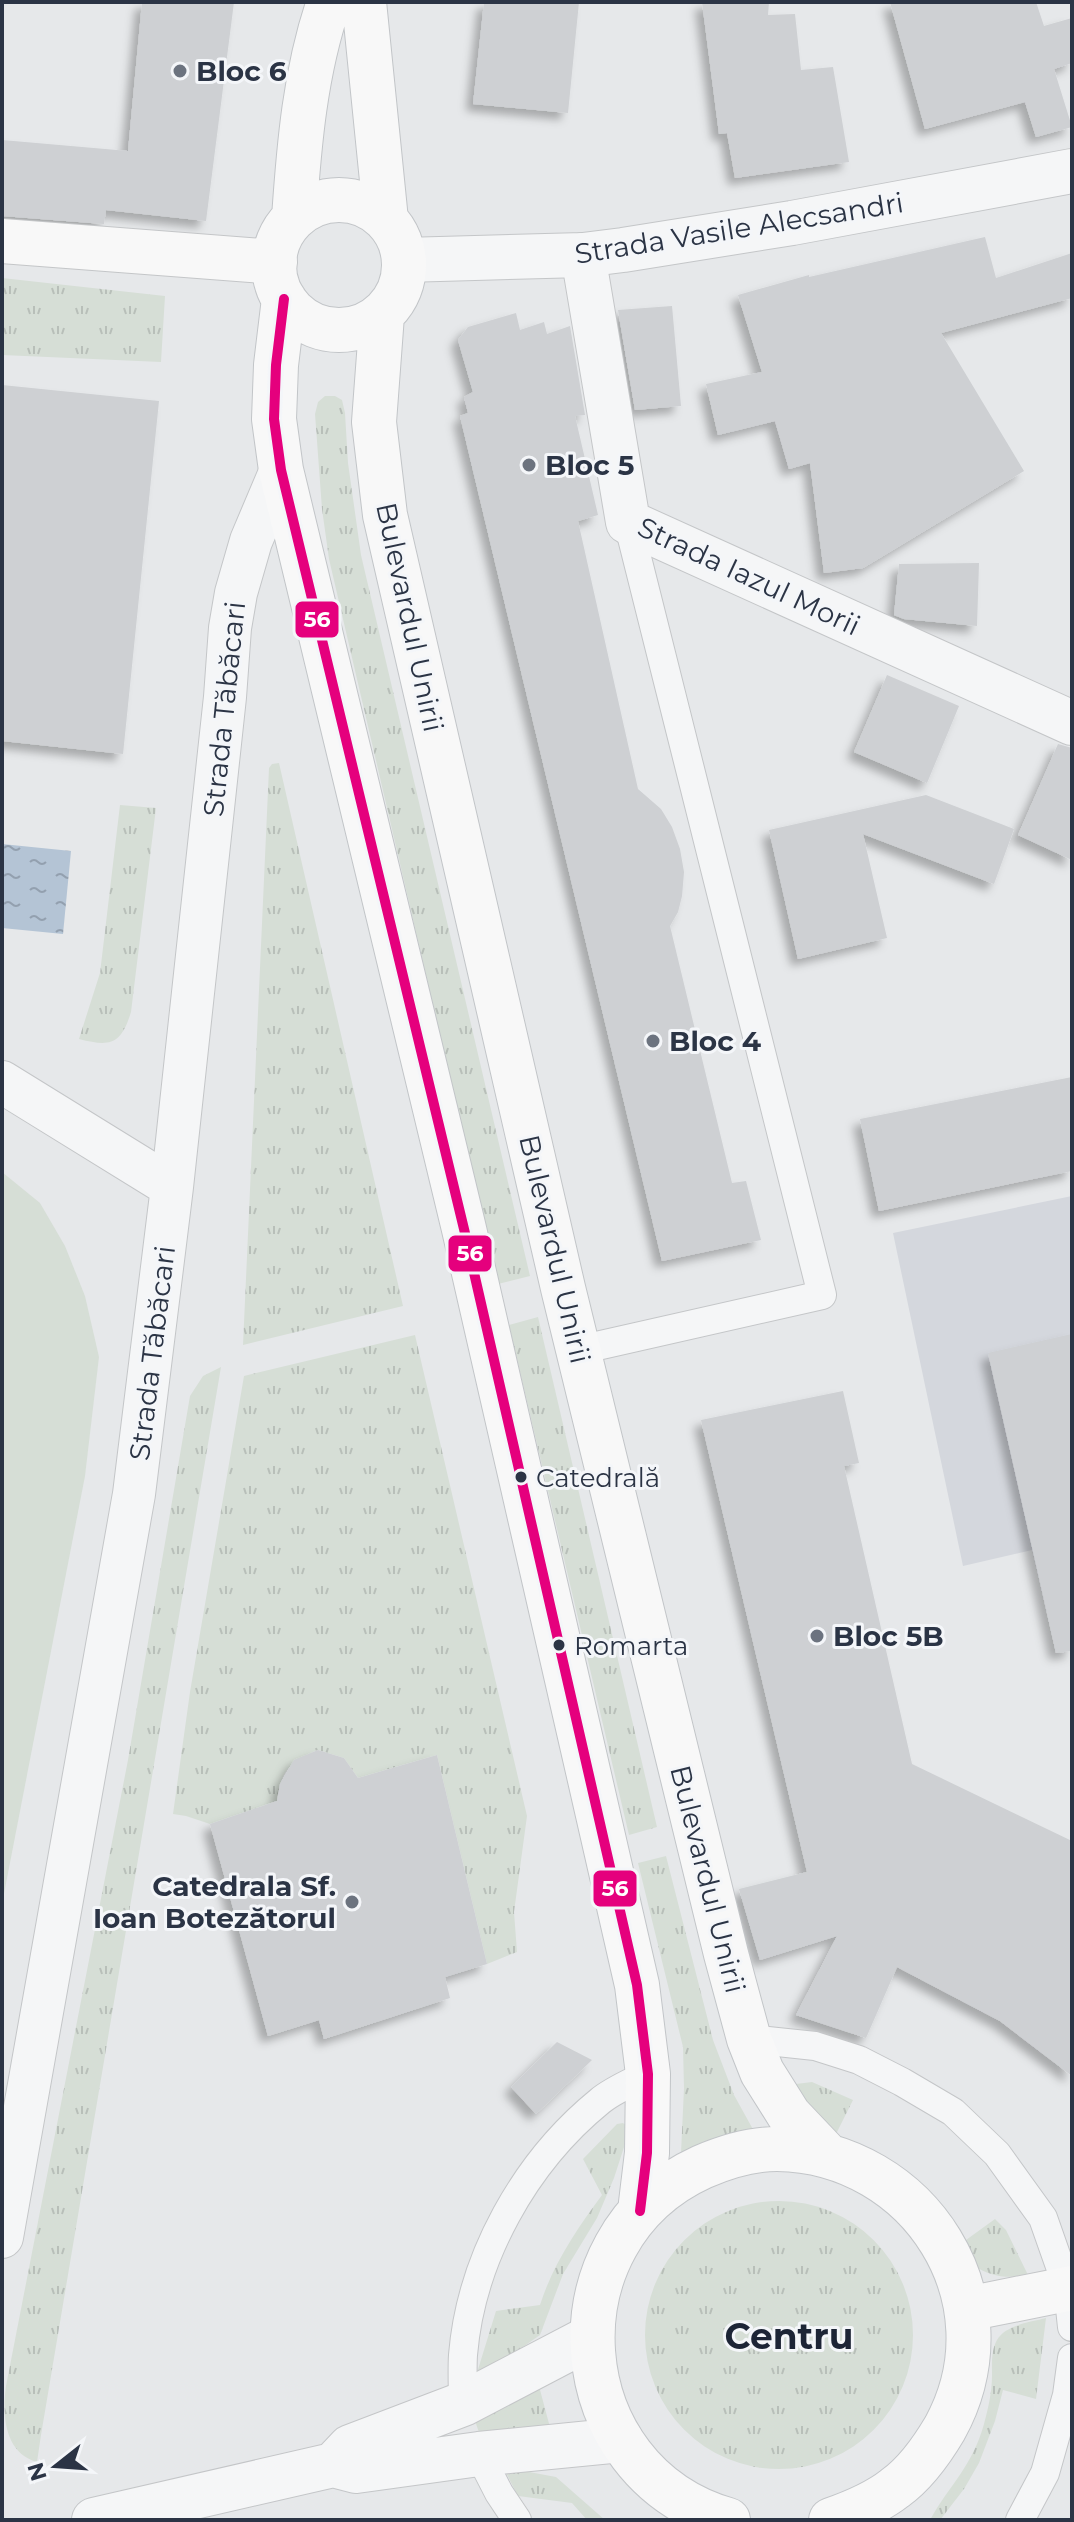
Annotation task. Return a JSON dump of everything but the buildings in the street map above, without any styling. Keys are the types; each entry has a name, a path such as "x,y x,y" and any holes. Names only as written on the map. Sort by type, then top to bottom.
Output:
{"main road":[{"path":"294,218 307,89 329,2"},
{"path":"364,2 386,220"},
{"path":"349,200 369,207 386,220 398,237 404,260 403,279 395,298 382,315 364,325 343,330 325,329 295,313 279,280 277,248 294,218 308,208 328,201 349,200"},
{"path":"2,241 279,280"},
{"name":"Bulevardul Unirii","path":"279,280 274,419 281,470 464,1229 637,1985 648,2074 648,2138 640,2211"},
{"name":"Bulevardul Unirii","path":"382,315 374,422 385,515 644,1627 749,2039 762,2072 789,2115 827,2155"},
{"name":"Bulevardul Unirii","path":"715,2518 673,2494 644,2470 621,2440 601,2396 595,2373 591,2337 595,2301 611,2253 640,2211 678,2178 725,2157 776,2149 827,2155 877,2176 919,2210 950,2256 967,2309 968,2358 956,2408 932,2451 894,2504 862,2509 831,2520"},
{"path":"967,2309 1071,2301"}],"street":[{"name":"Strada Vasile Alecsandri","path":"404,260 583,255 792,223 1072,171"},
{"name":"Strada Iazul Morii","path":"583,255 628,522 1072,723"},
{"name":"Strada Tăbăcari","path":"2,2237 134,1494 172,1187 224,713 230,628 243,566 281,470"},
{"path":"2,1082 172,1187"},
{"path":"333,2465 350,2447 463,2404 591,2337"},
{"path":"94,2520 333,2465 356,2471 479,2454 621,2440"}],"lane":[{"path":"579,1350 822,1295 628,522"},
{"path":"749,2039 815,2046 859,2060 953,2112 997,2154 1043,2218 1071,2301"},
{"path":"463,2404 463,2354 473,2299 490,2251 518,2192 560,2139 602,2099 648,2074"},
{"path":"1020,2520 1045,2473 1067,2395 1072,2358"},
{"path":"479,2454 517,2520"}],"shaded area":[{"path":"1072,1196 1072,1607 1047,1613 1032,1550 963,1566 893,1233"}],"green space":[{"path":"2,278 165,296 161,362 2,355"},
{"path":"325,396 342,400 361,555 530,1276 498,1284 329,559 315,414 318,402"},
{"path":"279,763 403,1306 243,1345 269,768"},
{"path":"120,805 156,808 131,1012 118,1037 99,1043 79,1039 100,973"},
{"path":"2,1172 40,1203 65,1246 85,1296 99,1357 85,1476 2,1904"},
{"path":"538,1317 657,1827 629,1835 509,1325"},
{"path":"415,1335 527,1816 514,1912 517,1952 487,1964 437,1755 358,1778 344,1758 318,1750 288,1768 277,1801 210,1824 173,1814 190,1692 244,1376"},
{"path":"221,1367 37,2462 26,2457 12,2441 5,2420 6,2386 128,1760 190,1396 203,1376"},
{"path":"666,1856 713,2040 734,2095 755,2133 704,2143 681,2153 683,2047 638,1863"},
{"path":"812,2082 853,2100 836,2134 882,2156 907,2173 939,2204 966,2240 995,2219 1006,2230 1028,2275 999,2276 973,2265 835,2147 790,2090 796,2084"},
{"path":"617,2124 627,2126 625,2144 614,2178 597,2218 563,2274 540,2335 476,2376 496,2311 540,2305 559,2261 602,2195 583,2159"},
{"path":"766,2201 792,2201 818,2206 842,2216 874,2240 891,2260 908,2296 913,2335 908,2374 891,2410 874,2430 854,2447 818,2464 792,2469 766,2469 740,2464 716,2454 694,2439 675,2420 660,2398 650,2374 645,2348 645,2322 650,2296 660,2272 675,2250 694,2231 716,2216 740,2206"},
{"path":"1046,2318 1036,2399 1003,2390 979,2463 940,2520 930,2520 967,2464 979,2439 990,2400 993,2353 997,2340 1012,2328"},
{"path":"539,2386 552,2435 482,2441 474,2418"},
{"path":"503,2467 556,2477 605,2520 587,2520 572,2503 518,2496"}],"water":[{"path":"2,844 71,851 63,934 2,928"}],"transit line":[{"name":"56","path":"284,299 276,365 274,419 281,470 464,1229 637,1985 648,2074 647,2153 640,2211"}],"place":[{"name":"Bloc 6","path":"180,71"},
{"name":"Bloc 5","path":"529,465"},
{"name":"Bloc 4","path":"653,1041"},
{"name":"Catedrală","path":"521,1477"},
{"name":"Bloc 5B","path":"817,1636"},
{"name":"Romarta","path":"559,1645"},
{"name":"Catedrala Sf. Ioan Botezătorul","path":"352,1902"}],"district":[{"name":"Centru","path":"789,2336"}]}
